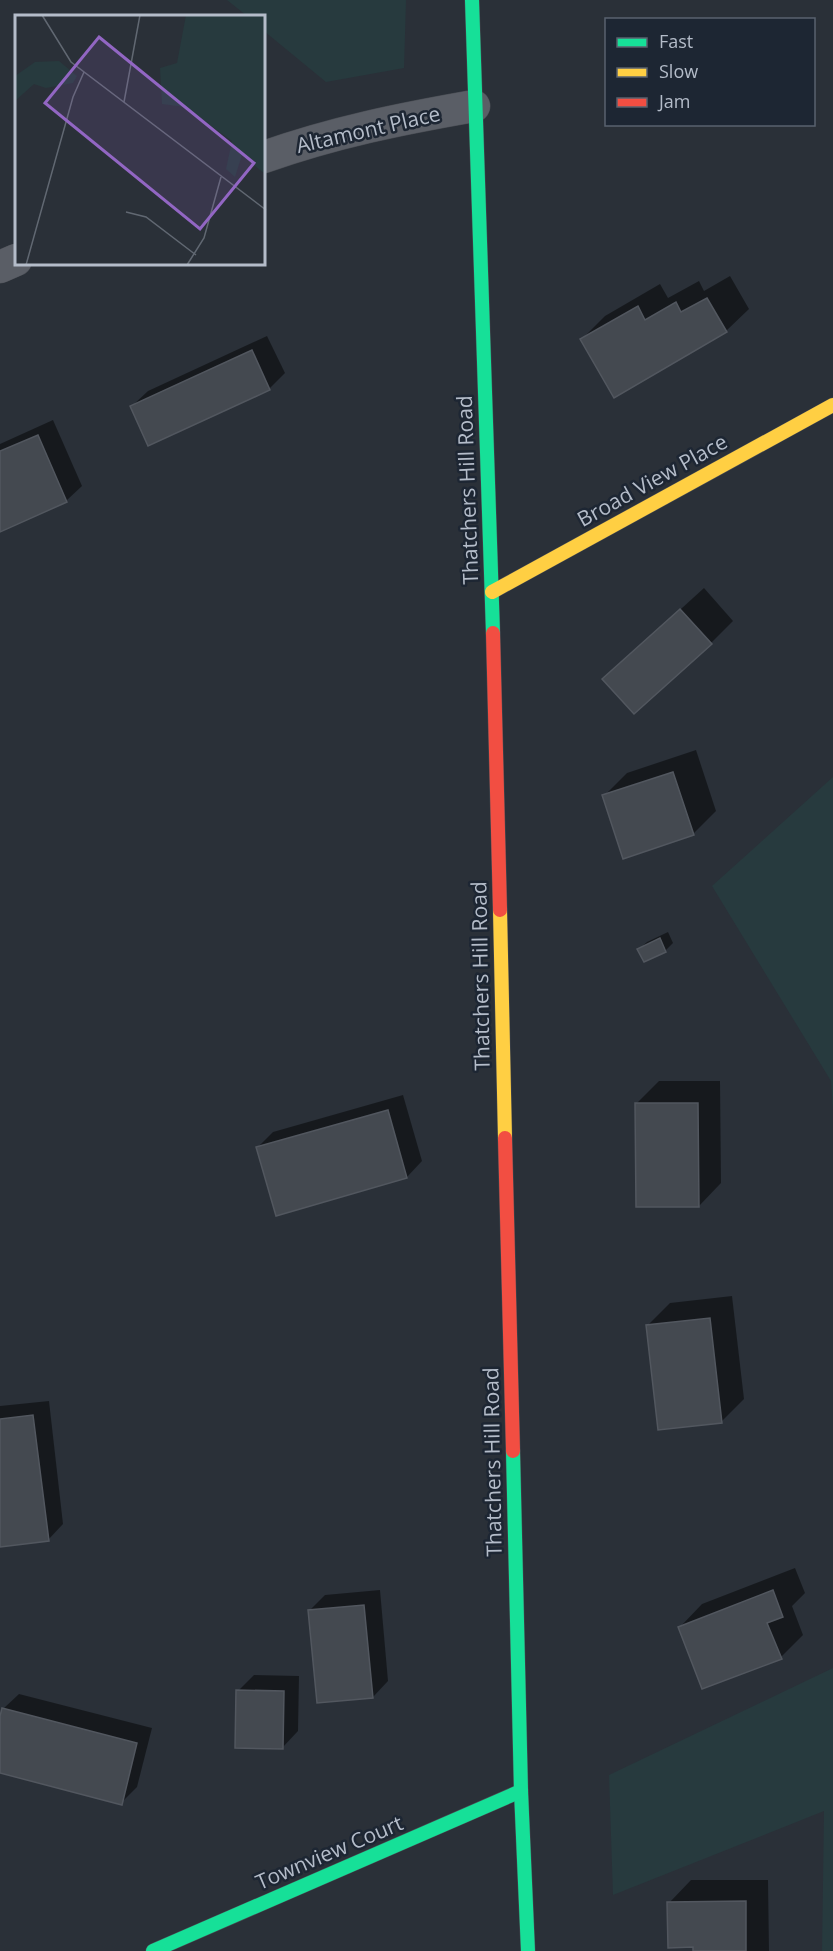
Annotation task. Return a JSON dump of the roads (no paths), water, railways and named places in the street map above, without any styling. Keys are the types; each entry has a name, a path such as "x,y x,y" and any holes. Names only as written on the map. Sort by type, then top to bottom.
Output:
{"street":[{"name":"Thatchers Hill Road","path":"472,0 492,592 521,1791 528,1951"},
{"name":"Altamont Place","path":"266,156 306,142 382,122 474,106"},
{"path":"0,267 15,260"},
{"name":"Broad View Place","path":"492,592 833,405"},
{"name":"Townview Court","path":"153,1951 521,1791"}]}
